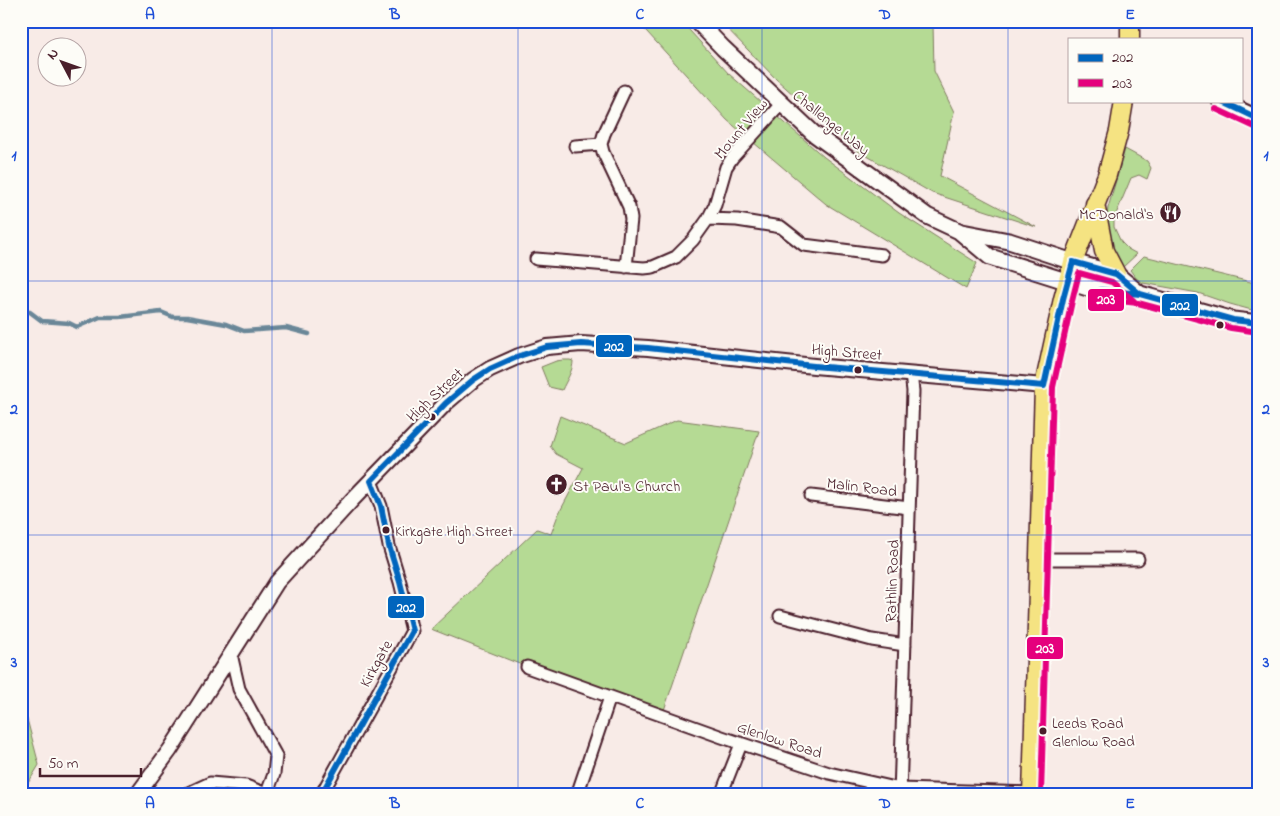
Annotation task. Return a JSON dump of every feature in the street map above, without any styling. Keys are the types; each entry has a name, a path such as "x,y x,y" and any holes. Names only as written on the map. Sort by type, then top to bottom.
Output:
{"main road":[{"name":"Challenge Way","path":"697,21 813,133 927,216 959,231 990,257 1091,289 1140,294"},
{"path":"1032,794 1044,386 1067,282 1109,166 1119,131 1124,102"},
{"path":"1222,102 1259,119"},
{"path":"1095,204 1104,251 1116,274 1140,294 1233,320 1259,323"},
{"name":"Challenge Way","path":"959,231 1009,240 1073,262 1116,274"}],"street":[{"path":"624,91 604,134 602,144 603,152 629,207 631,219 626,267"},
{"name":"Mount View","path":"536,259 644,268 653,267 676,257 693,240 708,219 715,206 726,167 732,158 782,103"},
{"path":"575,146 602,144"},
{"path":"708,219 737,220 781,227 804,245 882,255"},
{"name":"High Street","path":"136,795 170,750 277,582 446,403 473,380 490,369 519,356 547,347 581,344 648,348 814,366 1044,386"},
{"name":"Rathlin Road","path":"900,792 913,391 911,374"},
{"name":"Kirkgate","path":"321,795 412,631 389,546 381,506 371,481"},
{"name":"Malin Road","path":"811,496 909,508"},
{"path":"1039,559 1138,559"},
{"path":"780,616 872,640 905,645"},
{"path":"184,795 210,783 246,786 268,794 274,774 276,756 239,689 231,654"},
{"name":"Glenlow Road","path":"528,668 741,744 829,773 900,792 1032,794"},
{"path":"576,795 610,697"},
{"path":"721,795 741,744"}],"green space":[{"path":"637,21 681,21 729,74 824,157 899,213 977,263 966,289 826,204 727,120"},
{"path":"720,21 1052,21 1052,24 933,23 934,71 954,112 940,176 1036,227 932,193 853,148 776,79"},
{"path":"1125,149 1147,161 1151,168 1147,179 1139,175 1131,178 1114,219 1114,227 1121,242 1137,254 1123,267 1116,262 1106,224 1108,208"},
{"path":"1144,256 1259,284 1259,312 1198,293 1143,283 1130,270"},
{"path":"563,360 573,361 573,365 562,390 549,387 541,367"},
{"path":"560,416 626,443 677,420 759,431 662,716 527,667 431,629 537,529 551,534 558,515 583,468 556,454 550,446"},
{"path":"27,719 39,765 21,795 21,727"}],"waterway":[{"path":"21,311 30,312 42,321 69,323 77,327 100,317 120,317 161,312 173,317 187,317 226,324 244,331 286,328 309,334"}],"transit line":[{"name":"202","path":"1223,102 1259,119"},
{"name":"203","path":"1216,109 1255,127"},
{"name":"202","path":"321,795 412,631 389,546 381,506 371,481 446,403 473,380 490,369 519,356 547,347 581,344 648,348 814,366 1044,386 1073,262 1116,274 1140,294"},
{"name":"203","path":"1041,795 1053,387 1079,273 1112,282 1134,301"},
{"name":"202","path":"1101,290 1140,294 1233,320 1259,323"},
{"name":"203","path":"1100,299 1138,303 1231,328 1258,332"}],"place":[{"name":"McDonald's","path":"1170,213"},
{"name":"St Paul's Church","path":"557,485"},
{"name":"Kirkgate High Street","path":"386,530"},
{"name":"Leeds Road Glenlow Road","path":"1043,731"}]}
